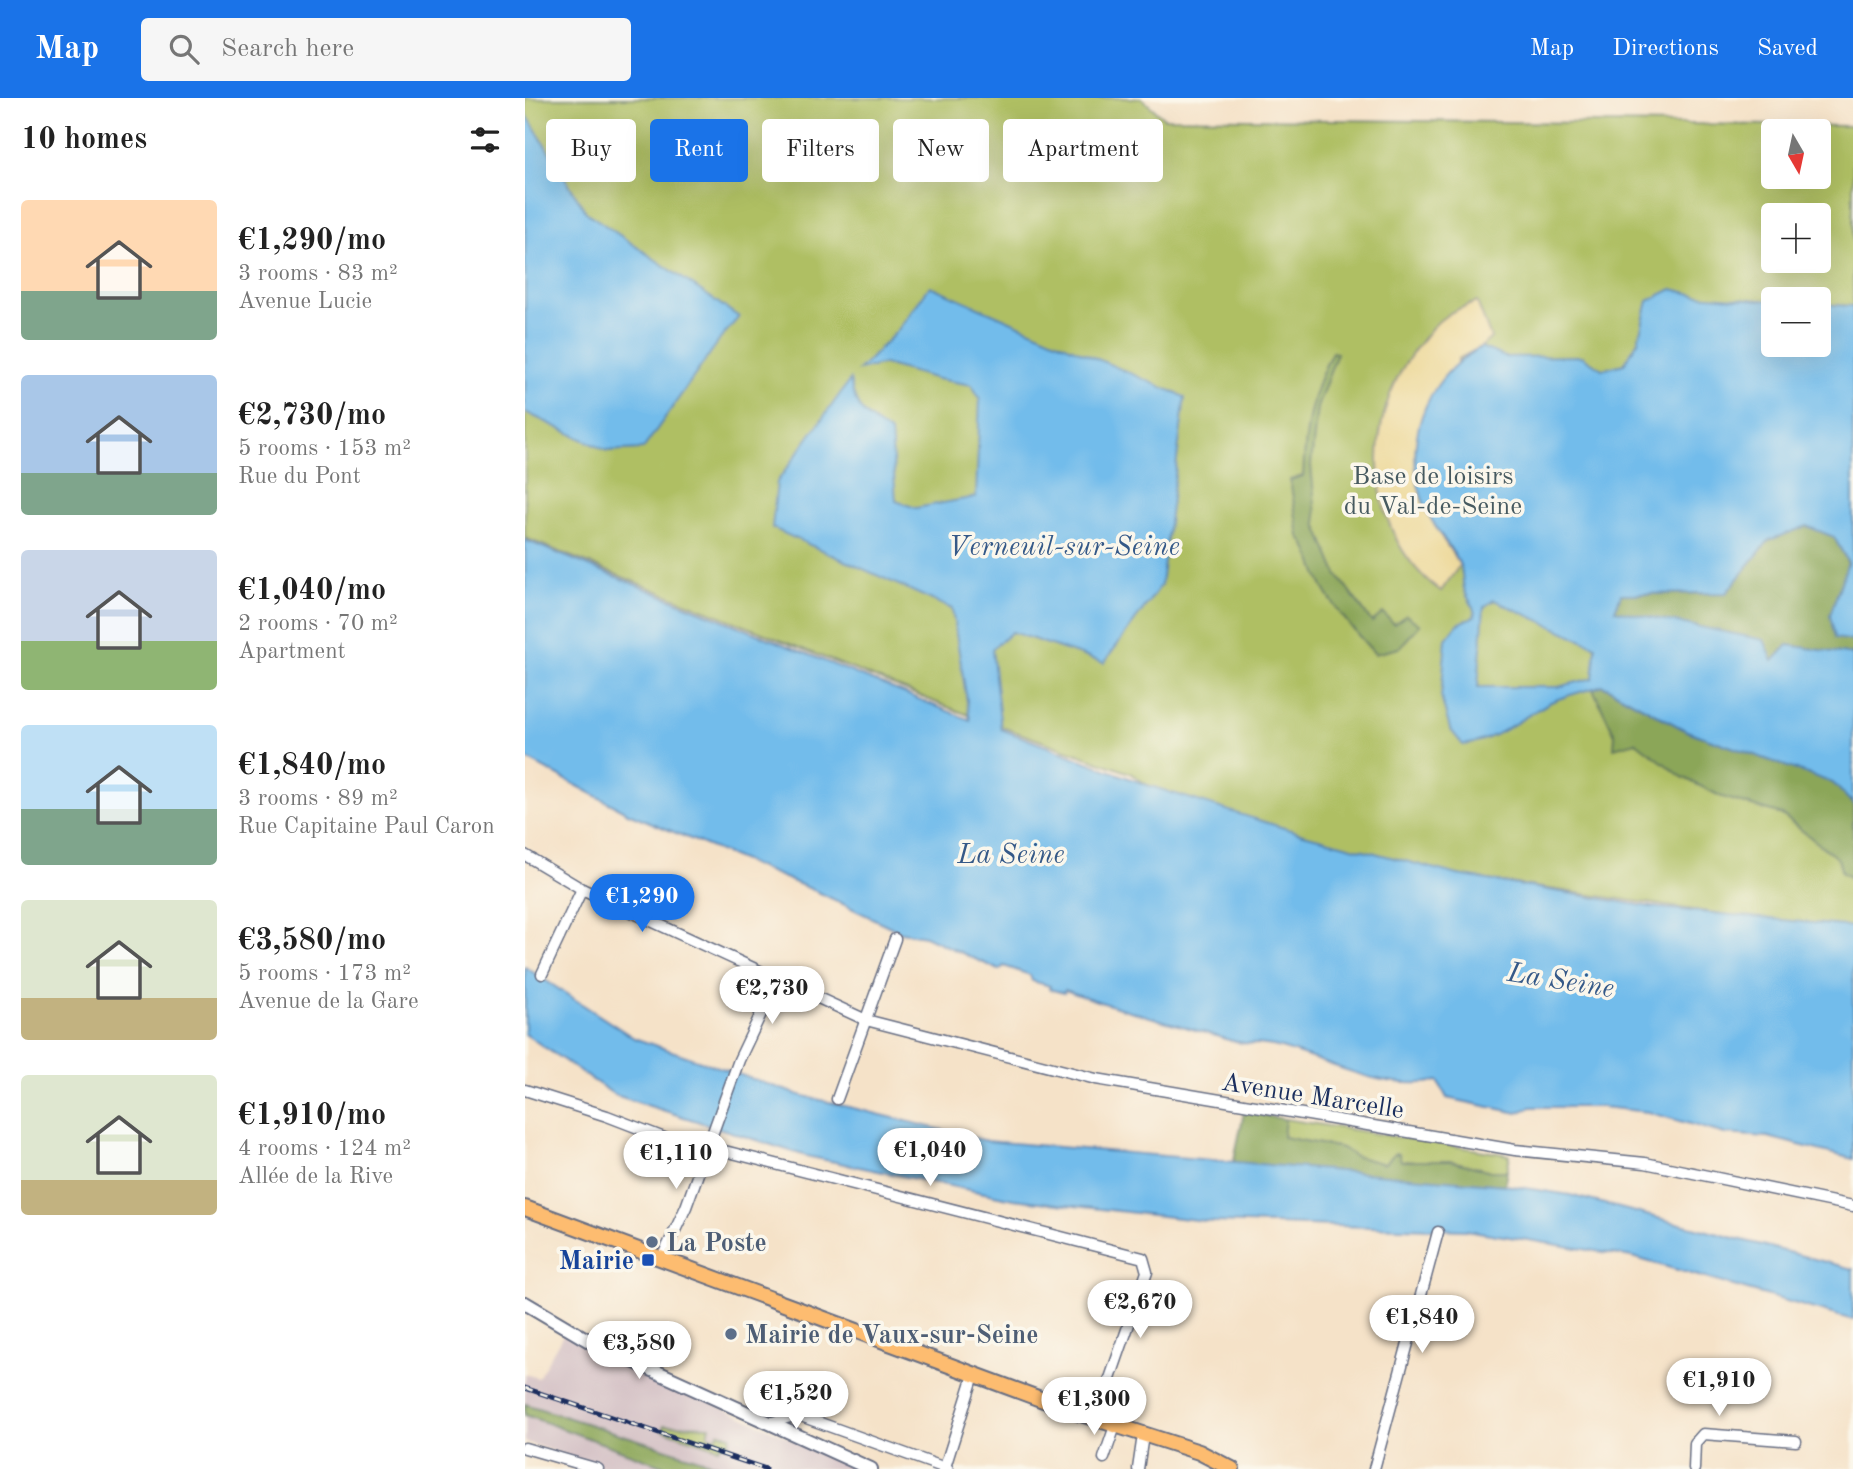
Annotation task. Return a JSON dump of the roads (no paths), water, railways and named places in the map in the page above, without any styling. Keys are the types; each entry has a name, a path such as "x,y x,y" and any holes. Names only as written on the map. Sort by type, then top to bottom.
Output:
{"main road":[{"path":"525,1208 1095,1419 1199,1452 1233,1469"}],"street":[{"name":"Avenue Marcelle","path":"525,855 582,889 866,1020 1096,1079 1515,1150 1645,1163 1853,1206"},
{"path":"542,974 582,889"},
{"path":"837,1099 895,939"},
{"path":"662,1258 714,1135 739,1060 777,980"},
{"path":"525,1090 707,1151 1143,1258 1147,1272 1095,1419"},
{"path":"1374,1469 1438,1232"},
{"path":"525,1303 591,1342 871,1469"},
{"path":"772,1422 798,1415 946,1468 974,1375"},
{"path":"1104,1458 1115,1426"},
{"path":"1694,1469 1695,1443 1703,1434 1796,1441"},
{"path":"1138,1469 1143,1435"},
{"path":"525,1448 598,1469"}],"water":[{"path":"525,112 546,146 546,182 568,182 586,212 739,317 721,338 643,449 607,451 525,412"},
{"name":"La Seine","path":"930,286 1185,397 1161,585 1104,663 1012,632 992,649 1001,729 1147,785 1300,833 1458,875 1651,907 1853,927 1853,1159 1768,1137 1725,1134 1648,1112 1602,1107 1531,1107 1518,1113 1447,1098 1438,1081 1417,1083 1376,1079 1277,1047 1235,1042 1065,990 1064,993 1049,989 1050,986 1032,981 1030,975 1004,966 999,970 925,936 901,932 818,892 628,813 525,758 525,540 970,720 952,609 772,528 777,482 850,380 855,399 863,412 891,433 896,501 916,508 976,497 980,399 972,385 937,379 884,364 859,370 898,330"},
{"path":"1672,289 1697,295 1761,300 1761,357 1831,357 1831,305 1853,306 1853,641 1835,638 1830,615 1848,562 1834,537 1807,526 1769,540 1726,593 1621,594 1615,610 1764,640 1773,661 1788,645 1853,655 1853,804 1833,783 1687,731 1603,685 1551,702 1498,734 1475,743 1463,745 1450,729 1441,697 1446,639 1458,624 1475,616 1465,592 1460,565 1430,517 1418,486 1416,439 1431,396 1444,377 1461,360 1481,347 1505,357 1582,356 1602,369 1624,364 1638,341 1648,301","holes":["1494,600 1596,646 1593,678 1558,687 1478,687 1484,607"]},
{"path":"525,967 634,1038 796,1094 987,1141 1505,1185 1570,1195 1853,1269 1853,1320 1632,1257 1466,1230 1214,1222 1013,1199 806,1156 615,1095 525,1034"}],"railway":[{"path":"525,1388 766,1469"}],"place":[{"name":"La Poste","path":"652,1242"},
{"name":"Mairie","path":"648,1260"},
{"name":"Mairie de Vaux-sur-Seine","path":"731,1334"}],"park label":[{"name":"Base de loisirs du Val-de-Seine","path":"1433,490"}],"water label":[{"name":"Verneuil-sur-Seine","path":"1064,545"}]}
